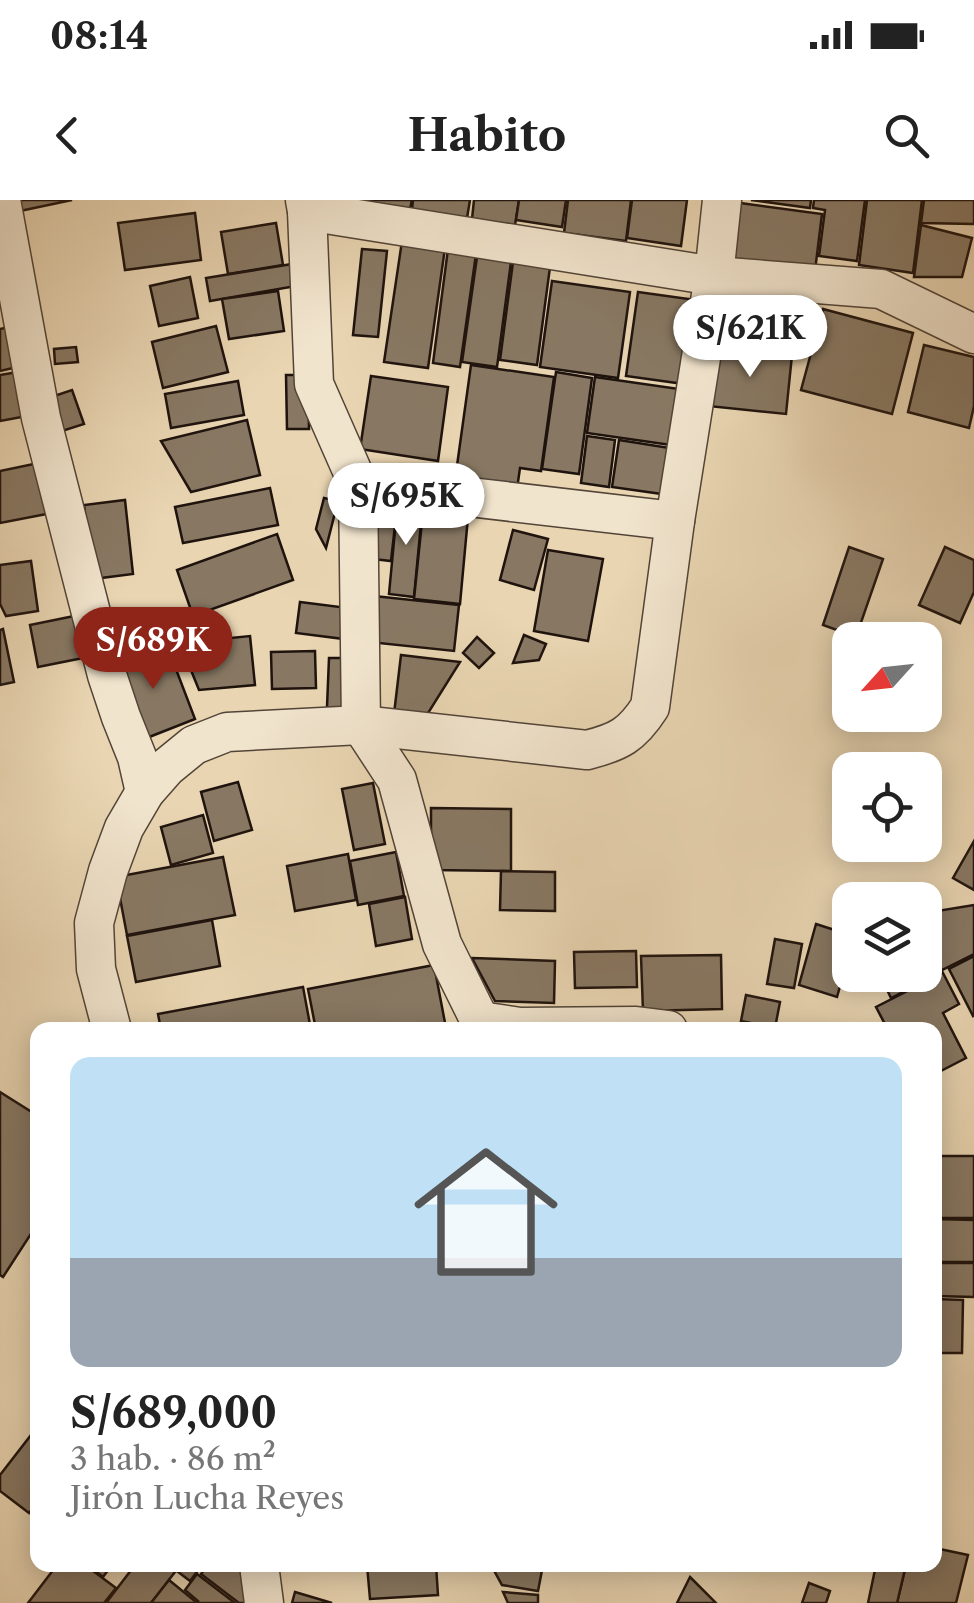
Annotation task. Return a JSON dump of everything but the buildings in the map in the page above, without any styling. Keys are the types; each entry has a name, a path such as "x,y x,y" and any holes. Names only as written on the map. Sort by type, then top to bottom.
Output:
{"street":[{"path":"1,200 41,418 107,674 137,757 145,792"},
{"path":"110,1022 96,968 94,923 108,872 124,828 145,792 194,746 227,732 362,725 587,750 614,744 637,727 650,706 722,200"},
{"path":"479,1022 442,944 397,780 362,725 358,484 314,384 306,206 714,276 881,289 974,334"},
{"path":"358,484 675,521"},
{"path":"260,1572 264,1603"}]}
